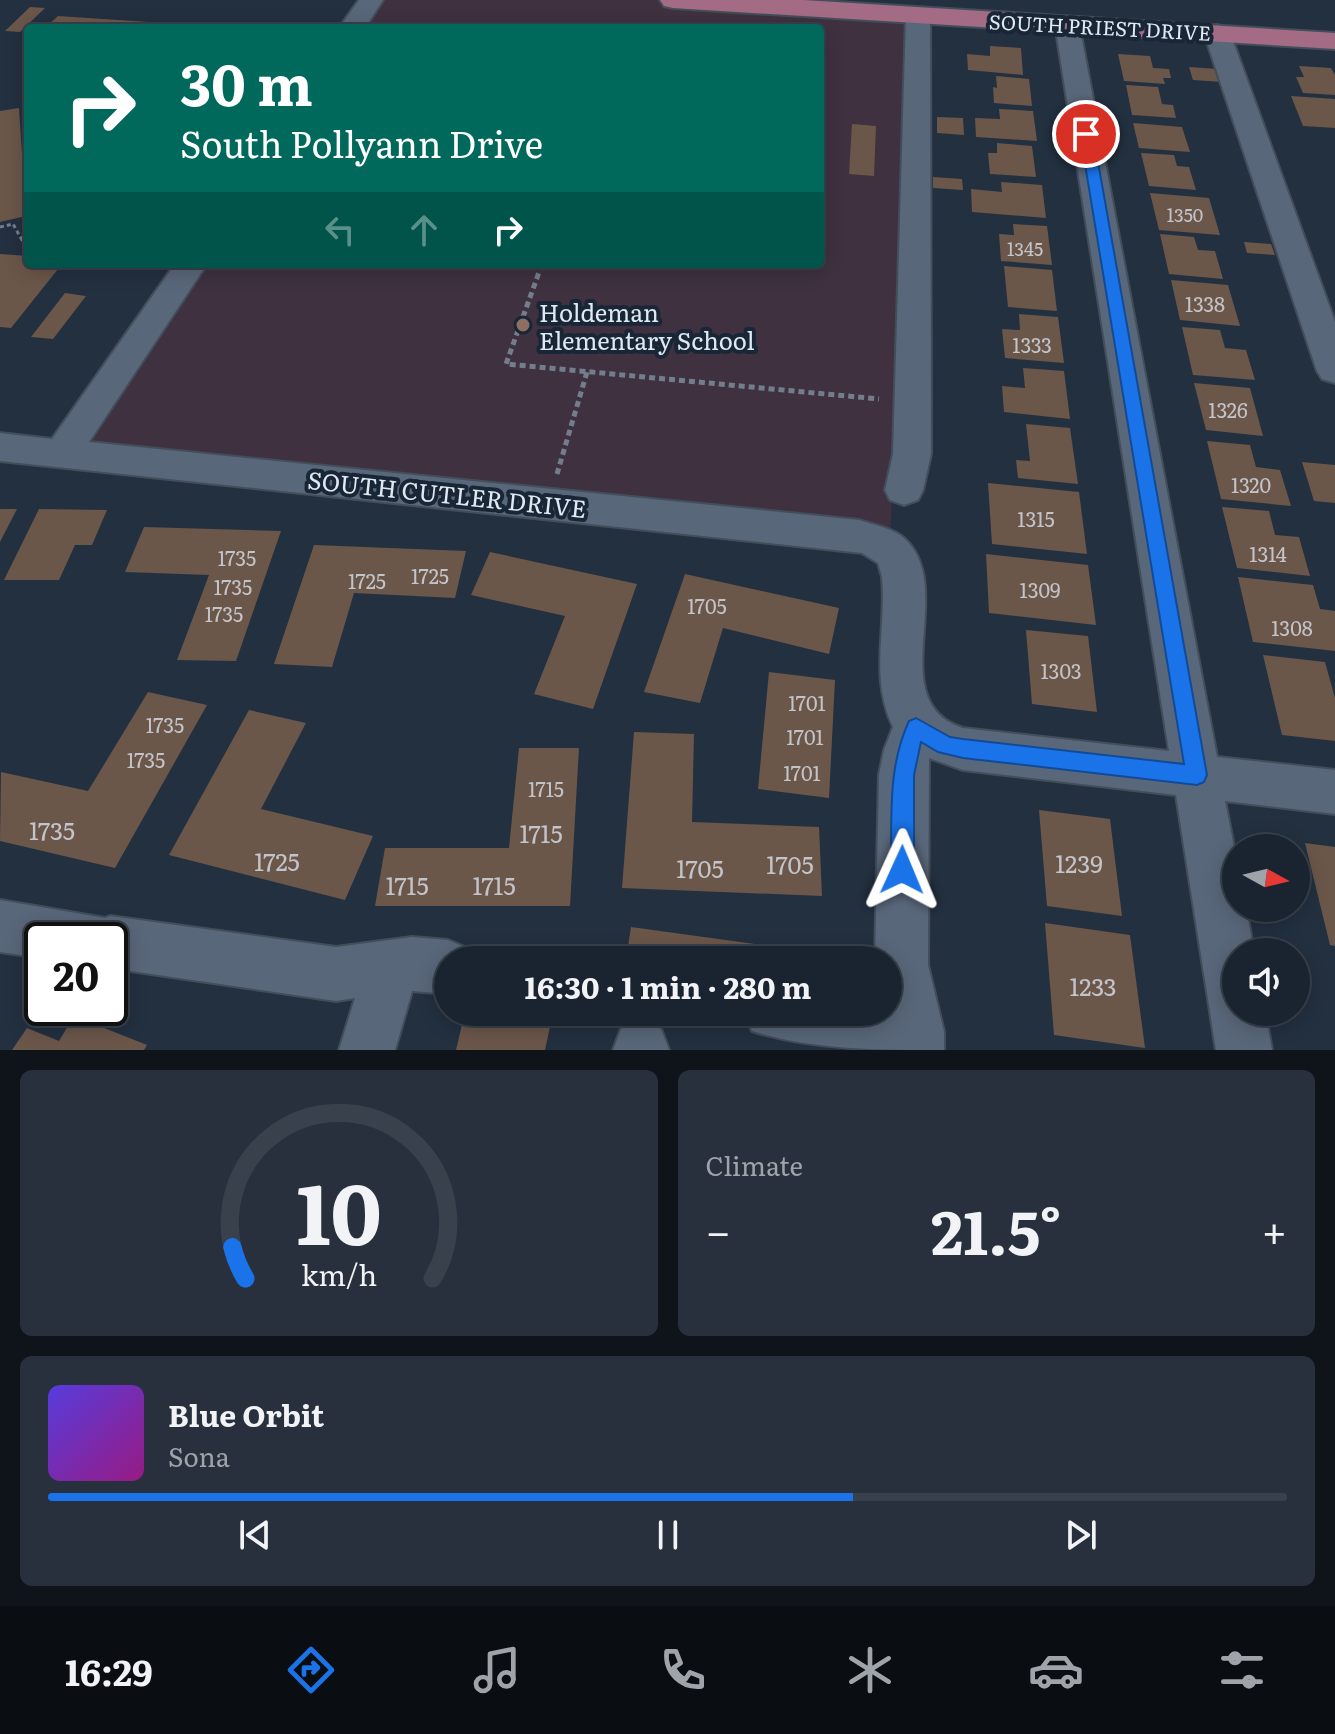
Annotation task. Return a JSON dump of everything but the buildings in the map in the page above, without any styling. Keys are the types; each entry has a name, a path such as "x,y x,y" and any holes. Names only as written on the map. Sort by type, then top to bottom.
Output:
{"main road":[{"name":"SOUTH PRIEST DRIVE","path":"673,0 1335,41"}],"street":[{"path":"355,24 371,0"},
{"path":"904,490 912,454 918,15"},
{"path":"1067,24 1225,938"},
{"path":"1217,33 1335,371"},
{"path":"61,454 188,268"},
{"name":"SOUTH CUTLER DRIVE","path":"0,447 839,533 877,542 899,562 903,577 903,698 916,727"},
{"path":"841,1026 916,1041 914,1014 903,986 901,965 903,775 907,750 916,727 946,745 963,749 1335,792"},
{"path":"0,926 24,930"},
{"path":"128,945 336,974 392,966 434,967"},
{"path":"367,1050 392,966"},
{"path":"1240,1026 1244,1050"}],"path":[{"path":"0,227 13,224 24,240"},
{"path":"541,268 506,364 880,400"},
{"path":"555,483 587,372"}],"shaded area":[{"name":"Holdeman Elementary School","path":"371,0 673,0 907,14 890,551 61,454 188,268 824,268 824,24 355,24"}],"place":[{"name":"Holdeman Elementary School","path":"523,325"}],"route":[{"path":"902,870 903,775 907,750 916,727 931,738 963,749 1197,775 1086,134"}]}
